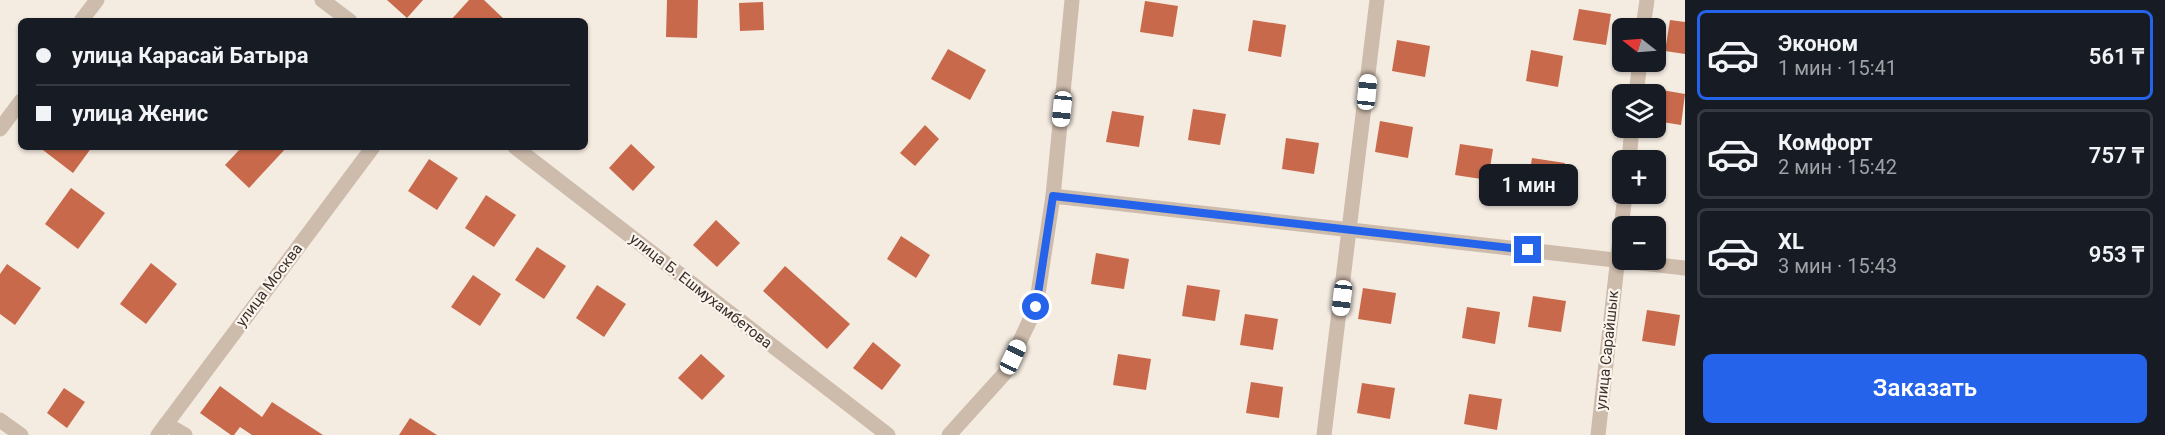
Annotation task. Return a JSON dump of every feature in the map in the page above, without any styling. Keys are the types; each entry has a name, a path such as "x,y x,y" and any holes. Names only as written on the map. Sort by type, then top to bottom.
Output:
{"street":[{"path":"83,18 97,0"},
{"path":"322,0 346,18"},
{"path":"949,435 1005,373 1036,307 1053,196 1072,0"},
{"path":"1324,435 1351,229 1377,0"},
{"path":"1644,18 1647,0"},
{"path":"0,129 18,105"},
{"name":"улица Москва","path":"184,435 162,429 371,150"},
{"name":"улица Б. Ешмухамбетова","path":"519,150 888,435"},
{"path":"1053,196 1612,259"},
{"path":"1666,266 1685,268"},
{"name":"улица Сарайшык","path":"1598,435 1616,270"},
{"path":"0,420 21,435"}],"building":[{"path":"387,0 423,0 407,18"},
{"path":"469,0 484,0 503,18 453,18"},
{"path":"667,0 698,0 697,38 666,37"},
{"path":"1145,1 1178,6 1173,37 1140,32"},
{"path":"763,2 764,30 740,31 739,3"},
{"path":"1579,9 1611,14 1606,45 1573,40"},
{"path":"1253,20 1286,25 1281,57 1248,51"},
{"path":"1670,20 1685,22 1685,54 1666,51"},
{"path":"1397,40 1430,46 1425,77 1392,71"},
{"path":"948,49 986,70 970,100 931,79"},
{"path":"1531,50 1563,56 1558,87 1526,81"},
{"path":"1666,91 1685,94 1681,125 1666,123"},
{"path":"1193,109 1226,114 1220,145 1188,140"},
{"path":"1112,111 1144,116 1139,147 1106,142"},
{"path":"1380,121 1413,127 1408,158 1375,152"},
{"path":"925,125 939,139 915,166 900,153"},
{"path":"1286,138 1319,143 1314,174 1282,169"},
{"path":"631,144 655,167 633,191 609,168"},
{"path":"1460,144 1493,149 1488,180 1455,175"},
{"path":"43,150 90,150 73,173"},
{"path":"239,150 284,150 249,188 225,165"},
{"path":"1532,158 1565,163 1560,194 1527,189"},
{"path":"429,159 458,178 437,210 408,191"},
{"path":"71,188 105,213 78,249 45,224"},
{"path":"486,195 516,215 494,247 465,228"},
{"path":"716,220 740,243 717,267 693,245"},
{"path":"901,236 930,255 916,278 887,259"},
{"path":"537,247 566,266 544,299 515,280"},
{"path":"1096,253 1129,259 1124,289 1091,284"},
{"path":"151,263 177,284 146,324 120,304"},
{"path":"7,264 41,288 15,325 0,314 0,274"},
{"path":"785,266 850,324 827,349 763,291"},
{"path":"473,275 501,294 480,326 451,307"},
{"path":"597,285 626,304 604,337 576,318"},
{"path":"1187,285 1220,290 1215,321 1182,316"},
{"path":"1363,288 1396,293 1391,324 1358,319"},
{"path":"1533,296 1566,301 1561,332 1528,327"},
{"path":"1467,307 1500,312 1495,344 1462,338"},
{"path":"1647,310 1680,315 1675,346 1642,341"},
{"path":"1245,314 1278,319 1273,350 1240,345"},
{"path":"873,342 901,365 882,390 853,368"},
{"path":"701,354 725,376 702,400 678,378"},
{"path":"1118,354 1151,359 1146,390 1113,385"},
{"path":"1251,382 1283,387 1279,418 1246,413"},
{"path":"1362,383 1395,388 1390,419 1357,413"},
{"path":"220,386 262,417 272,402 323,435 252,435 240,427 234,435 231,435 200,413"},
{"path":"64,388 85,402 67,428 47,413"},
{"path":"1469,394 1502,399 1497,430 1464,424"},
{"path":"410,418 437,435 399,435"}],"route":[{"path":"1036,307 1053,196 1528,250"}]}
